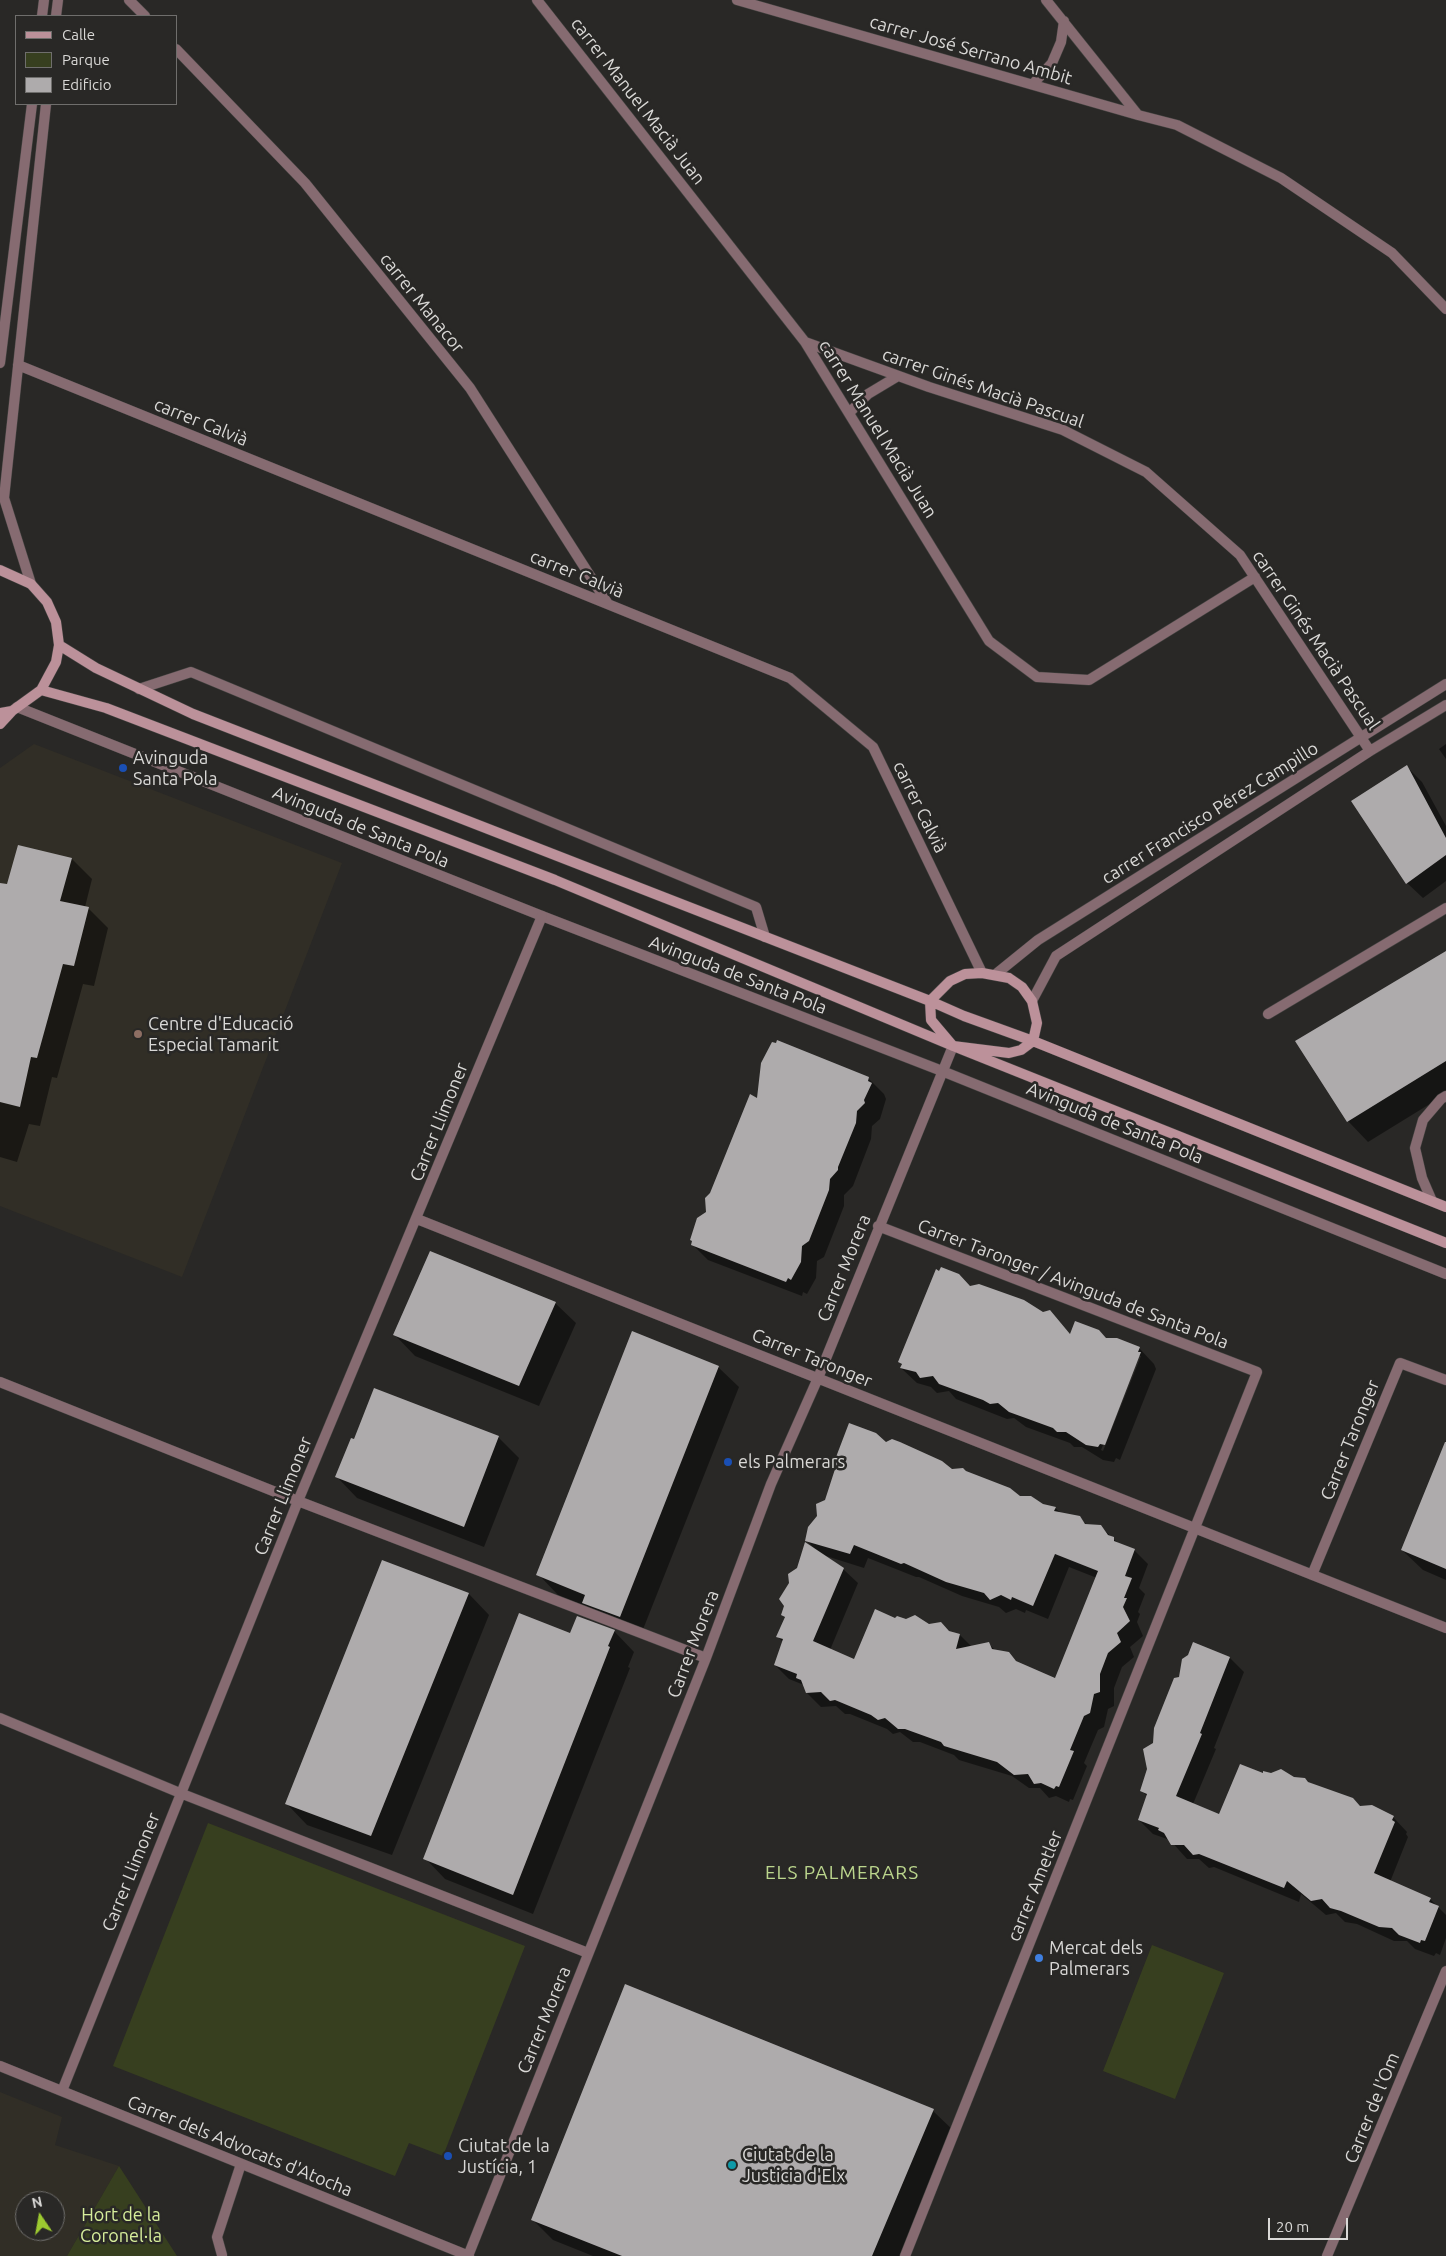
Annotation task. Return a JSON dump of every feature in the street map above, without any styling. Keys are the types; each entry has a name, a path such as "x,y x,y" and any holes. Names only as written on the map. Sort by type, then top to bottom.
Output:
{"main road":[{"path":"0,570 31,584 47,602 56,622 59,645 56,662 41,690 14,709 0,724"},
{"path":"59,645 96,668 193,714 930,1001 964,1016 1033,1041 1446,1207"},
{"name":"Avinguda de Santa Pola","path":"41,690 106,708 555,880 953,1046 1446,1243"},
{"path":"0,713 14,709"},
{"path":"930,1001 950,981 965,974 996,974 1009,978 1022,987 1032,1001 1037,1023 1033,1041"},
{"name":"Avinguda de Santa Pola","path":"930,1001 931,1020 953,1046 1009,1053 1021,1050 1033,1041"}],"street":[{"path":"42,15 44,0"},
{"path":"56,15 58,0"},
{"path":"129,0 144,15"},
{"name":"carrer Manuel Macià Juan","path":"537,0 806,342 990,641 1036,678 1089,680 1255,577"},
{"name":"carrer José Serrano Ambit","path":"737,0 1177,125 1281,178 1392,252 1446,309"},
{"path":"1046,0 1138,115"},
{"path":"1033,84 1052,63 1061,42 1064,21"},
{"name":"carrer Manacor","path":"178,51 305,182 470,388 608,604"},
{"path":"0,363 32,105"},
{"path":"31,584 4,498 46,105"},
{"name":"carrer Ginés Macià Pascual","path":"806,342 898,376 1063,430 1146,472 1240,554 1362,736 1370,751"},
{"name":"carrer Calvià","path":"18,365 790,678 873,747 982,973"},
{"path":"849,413 868,394 898,376"},
{"path":"139,689 191,672 756,906 766,937"},
{"name":"carrer Francisco Pérez Campillo","path":"996,974 1038,940 1446,684"},
{"name":"carrer Francisco Pérez Campillo","path":"1032,1001 1056,956 1370,751 1446,705"},
{"name":"Avinguda de Santa Pola","path":"14,709 942,1071 1446,1274"},
{"path":"1268,1014 1446,908"},
{"name":"Carrer Llimoner","path":"62,2091 298,1501 542,916"},
{"name":"Carrer Morera","path":"468,2256 706,1658 771,1484 818,1378 878,1226 953,1046"},
{"path":"1432,1201 1422,1178 1415,1148 1423,1120 1441,1099 1446,1096"},
{"name":"Carrer Taronger","path":"417,1219 1446,1628"},
{"name":"Carrer Taronger / Avinguda de Santa Pola","path":"878,1226 1257,1372 1195,1529"},
{"name":"Carrer Taronger","path":"1312,1575 1400,1363 1446,1380"},
{"path":"0,1382 298,1501 706,1658"},
{"name":"carrer Ametler","path":"905,2256 1195,1529"},
{"path":"0,1718 180,1793 588,1953"},
{"name":"Carrer de l'Om","path":"1327,2256 1446,1972"},
{"name":"Carrer dels Advocats d'Atocha","path":"0,2066 468,2256"},
{"path":"222,2255 217,2237 242,2164"}],"shaded area":[{"name":"Centre d'Educació Especial Tamarit","path":"34,744 342,863 182,1277 0,1206 0,768"},
{"path":"0,2092 62,2117 55,2145 119,2166 67,2256 0,2256"}],"green space":[{"path":"208,1823 525,1946 443,2156 409,2143 395,2176 113,2066"},
{"path":"1152,1945 1224,1973 1175,2099 1103,2071"},
{"name":"Hort de la Coronel·la","path":"119,2166 177,2256 67,2256"}],"building":[{"path":"1407,765 1446,838 1446,855 1406,884 1351,801"},
{"path":"18,845 72,858 60,901 89,907 74,966 63,964 37,1058 31,1057 20,1107 0,1102 0,883 7,884"},
{"path":"1446,951 1446,1061 1347,1122 1295,1041"},
{"path":"777,1040 869,1077 868,1081 872,1083 864,1100 865,1103 857,1111 856,1123 838,1170 830,1179 829,1190 809,1241 802,1246 801,1262 791,1280 788,1278 786,1282 691,1245 692,1241 690,1240 697,1218 706,1212 705,1198 710,1193 750,1094 757,1098 761,1063 772,1042 776,1043"},
{"path":"430,1251 556,1302 519,1386 393,1335"},
{"path":"941,1267 959,1274 970,1286 979,1284 1024,1300 1043,1312 1050,1310 1070,1334 1075,1321 1099,1330 1106,1338 1117,1338 1140,1347 1138,1352 1141,1352 1105,1445 1100,1444 1098,1447 1086,1445 1066,1432 1057,1432 1053,1428 1009,1412 998,1403 990,1404 939,1384 933,1376 920,1378 916,1372 900,1368 902,1364 898,1362 936,1269 939,1271"},
{"path":"632,1331 719,1366 620,1617 582,1603 585,1595 536,1575"},
{"path":"374,1388 499,1436 464,1527 335,1477 351,1438 354,1439"},
{"path":"849,1423 876,1433 886,1442 892,1439 900,1442 942,1461 952,1469 963,1468 966,1471 1010,1488 1020,1496 1031,1496 1043,1504 1056,1507 1054,1511 1080,1516 1085,1524 1101,1525 1108,1535 1114,1537 1114,1541 1135,1549 1125,1576 1132,1578 1124,1598 1127,1598 1123,1607 1130,1621 1117,1633 1121,1642 1108,1653 1100,1674 1100,1692 1094,1694 1090,1713 1084,1716 1070,1750 1074,1751 1059,1787 1056,1786 1054,1789 1041,1783 1034,1784 1028,1774 1014,1775 997,1762 944,1746 941,1742 905,1729 898,1729 885,1718 878,1720 871,1715 835,1700 830,1701 821,1692 806,1693 801,1680 796,1678 797,1674 774,1665 783,1639 776,1637 785,1617 781,1615 784,1606 779,1599 789,1583 788,1574 797,1568 805,1542 844,1568 813,1641 854,1659 875,1609 895,1618 897,1616 906,1619 915,1615 929,1624 941,1622 949,1631 960,1634 956,1649 989,1642 992,1649 1009,1652 1016,1661 1055,1678 1098,1571 1055,1554 1033,1606 1012,1597 1011,1600 1001,1595 990,1600 984,1593 946,1582 904,1563 901,1564 854,1545 850,1554 805,1541 808,1527 817,1516 816,1504 825,1500 836,1466 833,1465"},
{"path":"1446,1442 1446,1569 1401,1550"},
{"path":"382,1560 469,1593 371,1836 285,1804"},
{"path":"519,1613 570,1633 577,1616 615,1630 513,1895 423,1859"},
{"path":"1193,1642 1230,1657 1200,1733 1202,1734 1176,1796 1219,1814 1240,1764 1263,1773 1263,1771 1271,1773 1281,1769 1294,1777 1305,1778 1308,1782 1353,1798 1360,1806 1372,1805 1394,1816 1392,1820 1395,1822 1374,1873 1431,1898 1429,1902 1439,1906 1425,1941 1421,1940 1420,1943 1399,1935 1392,1928 1379,1927 1330,1908 1322,1899 1311,1901 1287,1881 1284,1888 1199,1854 1193,1855 1184,1845 1171,1845 1164,1833 1158,1830 1159,1828 1138,1820 1147,1794 1140,1791 1147,1769 1143,1749 1153,1743 1154,1728 1174,1678 1179,1677 1182,1659 1188,1655"},
{"name":"Ciutat de la Justicia d'Elx","path":"625,1984 934,2109 872,2256 622,2256 531,2220"}],"place":[{"name":"Avinguda Santa Pola","path":"123,768"},
{"name":"Centre d'Educació Especial Tamarit","path":"138,1034"},
{"name":"els Palmerars","path":"728,1462"},
{"name":"Mercat dels Palmerars","path":"1039,1958"},
{"name":"Ciutat de la Justícia, 1","path":"448,2156"},
{"name":"Ciutat de la Justicia d'Elx","path":"732,2165"}],"district":[{"name":"ELS PALMERARS","path":"842,1873"}]}
